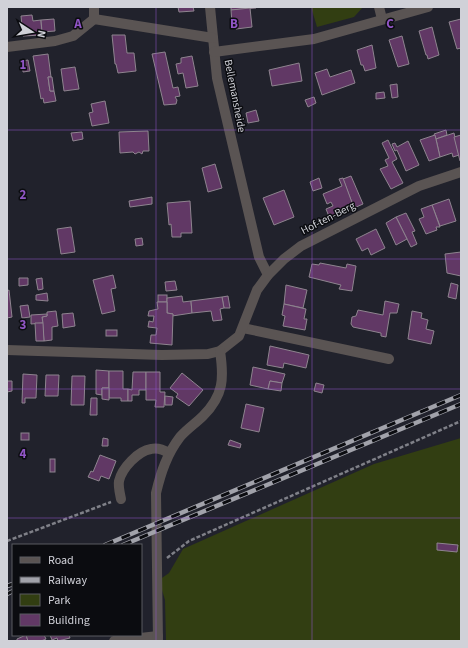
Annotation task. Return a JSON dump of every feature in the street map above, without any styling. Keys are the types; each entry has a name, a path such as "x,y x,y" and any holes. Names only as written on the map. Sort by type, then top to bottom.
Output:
{"street":[{"path":"94,7 94,19"},
{"name":"Bellemansheide","path":"210,7 217,78 259,257 268,275"},
{"path":"379,7 382,19"},
{"path":"214,52 314,39 428,7"},
{"path":"7,47 55,42 73,36 94,19 213,38"},
{"name":"Hof-ten-Berg","path":"7,350 162,355 208,354 220,351 234,342 243,328 257,290 268,275 284,259 301,246 419,186 461,172"},
{"path":"243,328 389,359"},
{"path":"114,641 158,638 156,493 159,479 169,453 181,436 210,408 218,394 223,379 220,351"},
{"path":"121,499 119,482 124,469 136,457 151,449 162,449 169,453"}],"path":[{"path":"156,577 162,562 189,541 461,421"},
{"path":"7,541 121,499"}],"green space":[{"path":"311,7 363,7 354,17 317,27"},
{"path":"461,438 461,641 166,641 165,600 159,580 169,573 183,549 374,464"}],"building":[{"path":"178,7 193,7 194,11 179,12"},
{"path":"231,7 256,7 256,8 231,10"},
{"path":"250,8 252,27 236,29 235,22 232,23 231,10"},
{"path":"32,15 33,21 41,20 42,35 23,36 21,16"},
{"path":"54,19 55,31 42,32 41,20"},
{"path":"461,19 461,48 457,49 449,22"},
{"path":"432,27 439,55 428,59 419,31"},
{"path":"112,35 125,35 127,53 134,53 136,71 118,73 115,64"},
{"path":"402,36 409,64 398,67 389,40"},
{"path":"372,45 376,68 365,71 363,65 361,65 357,50"},
{"path":"165,52 173,88 178,87 180,96 175,97 177,100 176,104 164,105 152,54"},
{"path":"48,54 51,77 48,77 50,91 54,91 56,101 44,103 43,98 41,99 33,56"},
{"path":"192,56 198,86 186,88 183,73 178,74 176,64 181,63 181,58"},
{"path":"28,60 30,71 23,72 22,61"},
{"path":"299,63 302,81 272,86 269,70"},
{"path":"75,67 79,89 64,91 61,69"},
{"path":"327,69 330,77 351,70 355,83 322,95 315,73"},
{"path":"48,77 52,77 54,91 50,91"},
{"path":"397,84 398,97 392,98 390,85"},
{"path":"384,92 385,98 376,99 376,93"},
{"path":"314,97 316,103 308,107 305,100"},
{"path":"105,101 109,123 92,126 89,113 93,112 91,104"},
{"path":"256,110 259,121 248,123 246,113"},
{"path":"446,130 447,135 436,139 434,134"},
{"path":"148,131 149,151 143,151 142,154 139,152 135,154 133,152 120,153 119,132"},
{"path":"82,132 83,139 73,141 71,133"},
{"path":"454,133 459,155 453,157 452,153 440,157 436,139"},
{"path":"435,135 440,157 429,161 420,140"},
{"path":"461,135 461,161 460,161 454,137"},
{"path":"388,140 397,159 392,162 403,183 391,189 380,169 388,166 385,160 389,158 382,143"},
{"path":"408,141 419,165 406,171 397,150 395,151 392,144 395,143 397,147"},
{"path":"215,164 222,188 208,192 202,168"},
{"path":"351,176 363,204 354,208 343,179"},
{"path":"319,178 322,188 313,191 310,182"},
{"path":"343,178 354,208 330,219 326,209 333,206 331,202 327,204 323,194 342,186 339,179"},
{"path":"284,190 294,217 274,225 263,198"},
{"path":"152,197 152,204 130,207 129,201"},
{"path":"449,199 456,221 440,226 432,205"},
{"path":"190,201 192,233 181,233 181,237 172,237 171,224 169,225 167,203"},
{"path":"432,205 440,227 436,227 437,230 426,234 419,219 424,217 421,209"},
{"path":"406,213 415,231 412,232 417,244 411,247 396,217"},
{"path":"396,217 407,239 396,245 386,223"},
{"path":"71,227 75,252 61,254 57,229"},
{"path":"376,229 385,248 371,255 368,248 362,251 356,239"},
{"path":"142,238 143,245 136,246 135,239"},
{"path":"461,252 461,276 447,273 445,254"},
{"path":"320,263 346,268 347,264 356,266 352,291 339,289 341,285 309,277 312,264 319,265"},
{"path":"113,275 116,288 111,289 115,311 102,314 93,280"},
{"path":"19,278 28,278 28,285 19,286"},
{"path":"42,278 43,289 38,290 36,279"},
{"path":"175,281 177,290 166,291 165,282"},
{"path":"451,283 458,285 456,299 448,297"},
{"path":"286,285 307,290 303,308 284,304"},
{"path":"9,290 12,317 7,318 7,291"},
{"path":"47,293 48,301 36,300 36,295"},
{"path":"158,295 167,295 167,302 158,302"},
{"path":"182,296 183,302 191,301 192,313 172,316 173,314 167,313 167,298"},
{"path":"228,296 230,308 224,308 222,297"},
{"path":"222,297 224,308 220,309 222,320 213,321 211,311 192,313 191,301"},
{"path":"385,301 399,304 397,313 390,313 386,337 381,336 381,333 353,327 351,324 352,317 356,316 358,310 383,315"},
{"path":"157,302 167,302 167,313 173,314 172,345 150,343 151,335 156,335 157,328 148,327 149,321 153,322 154,316 148,316 149,311 158,309"},
{"path":"284,304 306,309 304,319 307,319 305,330 283,326 285,316 282,315"},
{"path":"28,305 30,317 22,318 20,306"},
{"path":"56,311 58,326 52,327 52,340 44,341 42,317 47,316 47,312"},
{"path":"412,311 422,313 421,318 428,320 426,329 434,331 431,344 408,339"},
{"path":"73,313 75,326 63,328 62,314"},
{"path":"47,314 47,316 42,317 43,323 31,324 31,315"},
{"path":"35,323 43,323 44,341 36,341"},
{"path":"106,330 117,330 117,336 106,336"},
{"path":"270,346 309,355 306,368 284,363 283,368 267,365"},
{"path":"253,367 285,374 282,383 270,381 268,389 250,385"},
{"path":"96,370 109,371 109,388 102,388 102,395 96,394"},
{"path":"109,371 123,371 123,389 128,389 128,401 121,401 121,398 109,398"},
{"path":"133,372 146,372 146,390 139,390 139,395 132,395 132,401 128,401 128,389 132,390"},
{"path":"146,372 160,372 160,392 165,392 164,407 155,407 156,400 146,400"},
{"path":"182,373 203,390 189,406 176,397 178,394 170,388"},
{"path":"23,374 37,375 36,398 25,398 25,403 22,403"},
{"path":"46,375 59,375 58,396 45,396"},
{"path":"72,376 85,376 84,405 71,405"},
{"path":"7,381 12,381 12,391 7,392"},
{"path":"270,381 282,383 281,391 268,389"},
{"path":"316,383 324,385 322,393 314,391"},
{"path":"102,388 109,388 109,400 102,399"},
{"path":"165,396 173,397 172,405 165,405"},
{"path":"91,398 97,398 97,415 90,415"},
{"path":"246,404 264,408 259,432 241,428"},
{"path":"21,433 29,433 29,440 21,440"},
{"path":"103,438 108,439 108,446 102,446"},
{"path":"230,440 241,444 240,448 228,445"},
{"path":"100,455 116,461 109,479 101,476 99,481 88,477 91,471 93,472"},
{"path":"50,459 55,459 55,472 50,472"},
{"path":"437,543 458,545 457,552 437,550"},
{"path":"26,636 28,641 17,641 17,639"},
{"path":"26,636 44,636 46,639 41,641 28,641"},
{"path":"50,636 69,636 70,638 58,641 57,638 52,640"}],"railway":[{"path":"107,544 461,395"},
{"path":"125,544 461,404"},
{"path":"7,586 12,584"},
{"path":"7,594 12,592"}]}
